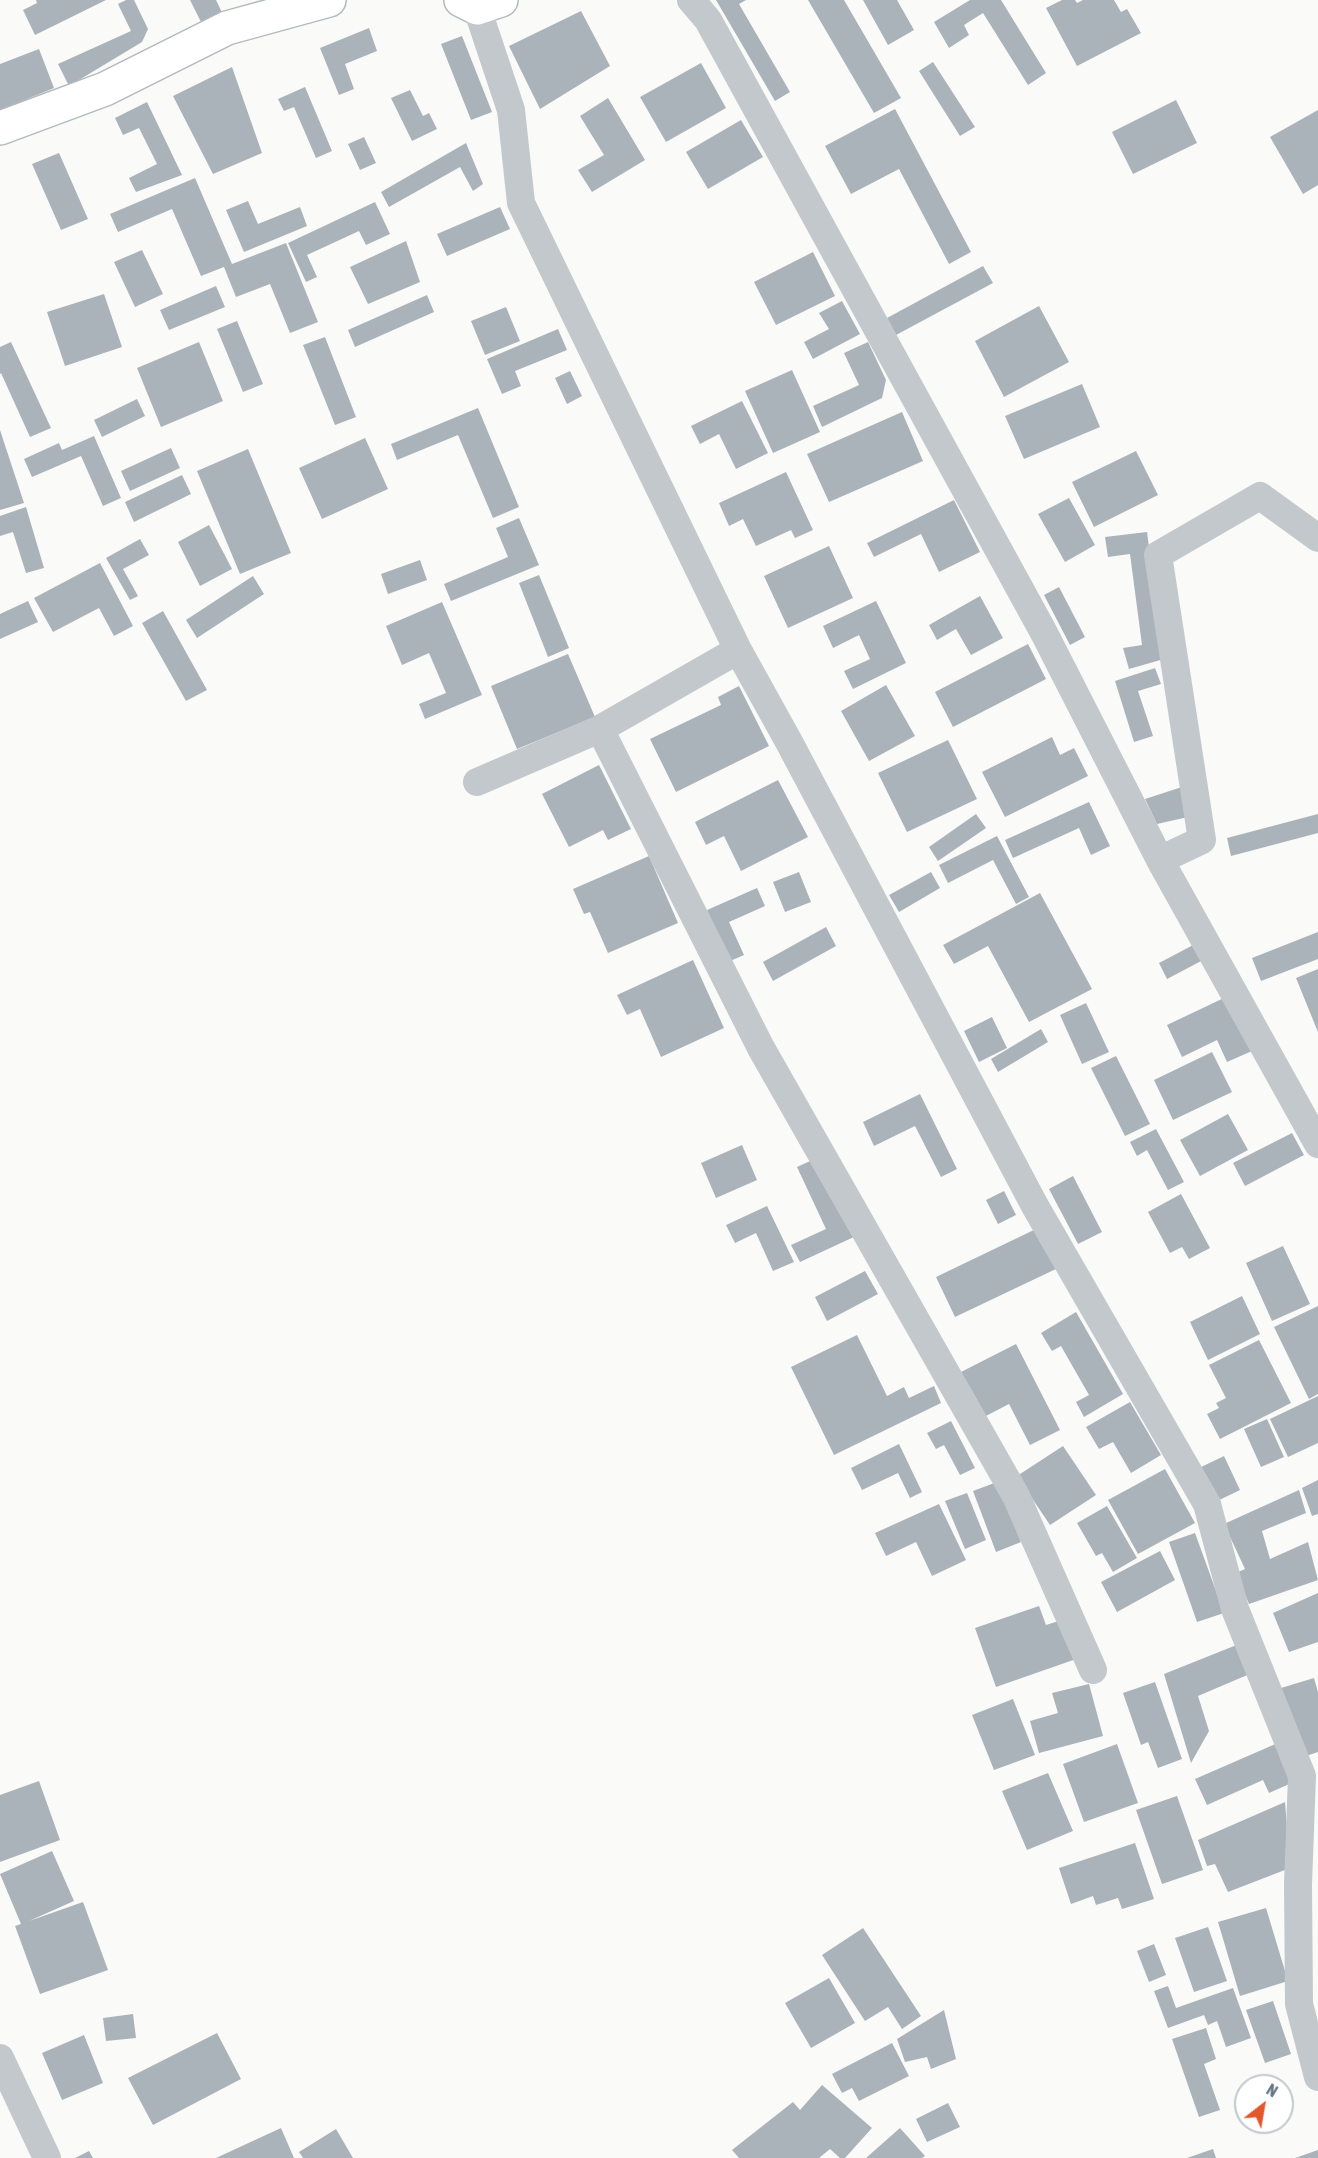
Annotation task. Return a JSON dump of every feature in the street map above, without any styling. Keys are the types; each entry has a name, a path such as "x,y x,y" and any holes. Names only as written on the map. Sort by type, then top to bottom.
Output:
{"main road":[{"path":"0,128 105,89 227,28 329,0"}],"street":[{"path":"691,0 708,21 1038,620 1160,860 1318,1144"},
{"path":"480,3 511,110 521,203 738,650 1035,1206 1207,1504 1235,1609 1302,1776 1298,1884 1299,2004 1318,2077"},
{"path":"1160,860 1202,840 1158,555 1260,496 1318,538"},
{"path":"477,782 600,729 738,650"},
{"path":"600,729 761,1048 1016,1496 1093,1670"},
{"path":"0,2058 47,2158"}],"building":[{"path":"36,0 106,0 35,35 23,10 37,3"},
{"path":"126,0 134,0 148,29 142,42 69,86 58,64 131,31 118,4"},
{"path":"190,0 216,0 226,21 206,32"},
{"path":"716,0 746,0 739,4 790,92 775,101"},
{"path":"808,0 844,0 901,98 874,113"},
{"path":"863,0 897,0 914,30 888,45"},
{"path":"970,0 1001,0 1046,73 1028,85 983,13 964,25 969,35 949,48 934,22"},
{"path":"1062,0 1075,0 1077,3 1083,0 1114,0 1121,12 1127,9 1141,33 1077,66 1046,8"},
{"path":"581,11 610,66 540,109 509,46"},
{"path":"369,28 377,51 345,64 354,89 339,95 320,48"},
{"path":"462,36 492,112 471,120 441,44"},
{"path":"39,49 54,88 0,110 0,64"},
{"path":"933,62 975,127 960,136 919,71"},
{"path":"701,63 726,108 666,142 640,97"},
{"path":"232,67 262,153 213,174 173,96"},
{"path":"305,87 332,151 316,158 294,107 284,111 278,99"},
{"path":"410,90 423,116 429,113 437,129 412,141 391,98"},
{"path":"608,98 645,160 592,192 578,170 604,155 580,116"},
{"path":"1176,100 1197,143 1133,174 1112,132"},
{"path":"147,102 182,175 136,192 129,178 157,164 139,128 123,135 115,118"},
{"path":"895,109 971,252 949,264 899,169 851,194 825,146"},
{"path":"1318,110 1318,185 1303,194 1270,137"},
{"path":"741,120 763,157 708,189 686,152"},
{"path":"364,137 376,163 360,170 348,144"},
{"path":"466,143 483,184 473,191 460,167 389,207 381,192"},
{"path":"59,153 88,219 61,230 32,164"},
{"path":"195,178 232,264 286,243 318,322 290,333 270,284 236,297 224,267 201,276 172,209 118,232 110,214"},
{"path":"248,201 258,224 300,207 307,226 244,252 226,210"},
{"path":"375,202 390,234 366,245 359,231 307,255 317,277 306,282 288,243"},
{"path":"500,207 510,229 447,256 437,234"},
{"path":"406,241 420,282 368,304 350,267"},
{"path":"142,250 163,294 135,307 114,262"},
{"path":"813,252 835,296 776,325 754,282"},
{"path":"983,266 993,283 896,335 887,318"},
{"path":"216,286 225,307 169,330 160,310"},
{"path":"104,294 122,347 65,366 47,312"},
{"path":"427,295 434,312 355,347 348,330"},
{"path":"842,301 860,334 813,359 804,342 829,329 819,313"},
{"path":"1039,306 1069,362 1004,397 975,341"},
{"path":"506,307 520,341 485,355 471,321"},
{"path":"237,321 263,384 243,392 217,329"},
{"path":"558,329 567,350 515,371 521,386 502,394 487,359"},
{"path":"325,337 356,417 335,425 303,345"},
{"path":"11,342 51,428 30,437 0,374 0,347"},
{"path":"199,342 223,401 161,427 137,368"},
{"path":"868,342 886,380 882,398 822,427 813,406 859,385 844,353"},
{"path":"792,370 820,432 773,453 745,391"},
{"path":"570,371 582,396 567,404 555,378"},
{"path":"1082,384 1100,427 1024,459 1005,416"},
{"path":"137,399 145,416 102,437 94,420"},
{"path":"742,401 768,453 736,469 719,434 700,444 691,426"},
{"path":"478,408 519,507 493,518 458,435 397,460 391,444"},
{"path":"902,412 923,461 829,502 807,454"},
{"path":"0,430 24,503 0,510"},
{"path":"94,436 121,498 103,506 81,456 32,477 24,459 59,443 62,450"},
{"path":"365,438 388,489 322,519 299,468"},
{"path":"171,448 180,468 130,491 121,471"},
{"path":"248,449 291,553 240,574 197,471"},
{"path":"1136,451 1158,495 1094,527 1072,482"},
{"path":"786,472 813,530 795,538 791,530 756,546 743,519 729,526 719,503"},
{"path":"182,475 191,494 134,522 125,502"},
{"path":"1069,498 1095,545 1065,562 1038,514"},
{"path":"954,500 980,552 939,572 921,534 874,557 867,543"},
{"path":"26,507 44,568 26,573 13,532 0,536 0,516"},
{"path":"519,518 539,565 451,601 444,584 508,557 496,528"},
{"path":"209,525 232,569 200,586 178,542"},
{"path":"1147,532 1164,659 1129,669 1123,648 1142,645 1130,554 1108,557 1105,537"},
{"path":"140,539 149,555 123,569 138,596 130,600 106,558"},
{"path":"829,546 853,598 788,628 764,576"},
{"path":"420,560 427,580 388,594 381,574"},
{"path":"100,563 133,626 114,636 99,608 53,632 34,598"},
{"path":"539,575 569,648 548,657 519,583"},
{"path":"253,576 264,594 197,638 186,620"},
{"path":"1059,587 1085,637 1070,645 1044,595"},
{"path":"980,596 1003,638 971,655 956,629 937,640 929,625"},
{"path":"28,601 38,622 0,639 0,614"},
{"path":"876,601 906,663 853,689 844,671 870,659 859,635 833,648 823,626"},
{"path":"442,602 482,695 425,719 419,704 446,693 429,653 402,665 386,626"},
{"path":"163,611 207,690 186,701 142,623"},
{"path":"1028,644 1046,679 953,727 935,692"},
{"path":"568,654 595,717 517,749 491,686"},
{"path":"1155,668 1161,684 1138,691 1153,736 1134,742 1115,681"},
{"path":"886,685 915,736 869,761 841,711"},
{"path":"739,686 769,746 676,792 650,739 721,705 718,697"},
{"path":"1052,737 1060,755 1074,748 1088,776 1005,817 982,772"},
{"path":"948,740 977,799 907,832 878,773"},
{"path":"599,765 631,829 608,840 603,830 569,847 542,794"},
{"path":"778,780 808,837 741,871 724,836 706,845 695,822"},
{"path":"1185,786 1188,817 1157,824 1145,799"},
{"path":"1089,802 1110,846 1091,855 1079,828 1013,858 1005,840"},
{"path":"976,814 986,828 938,861 929,847"},
{"path":"1318,814 1318,833 1231,856 1227,838"},
{"path":"997,836 1029,897 1016,904 993,860 948,883 939,865"},
{"path":"649,856 678,923 608,953 590,912 584,914 573,889"},
{"path":"799,872 811,902 785,912 773,882"},
{"path":"931,872 940,888 899,912 889,895"},
{"path":"757,888 765,906 729,922 744,955 730,961 707,910"},
{"path":"1040,893 1092,989 1029,1022 988,946 954,964 943,945"},
{"path":"826,927 836,946 773,981 763,962"},
{"path":"1318,932 1318,959 1261,981 1252,958"},
{"path":"1197,943 1205,959 1167,979 1159,963"},
{"path":"693,960 724,1028 661,1057 640,1009 627,1015 617,995"},
{"path":"1318,969 1318,1032 1296,978"},
{"path":"1226,997 1252,1051 1227,1062 1217,1040 1182,1057 1167,1025"},
{"path":"1086,1003 1109,1052 1082,1064 1060,1015"},
{"path":"992,1017 1007,1048 979,1062 964,1031"},
{"path":"1041,1029 1048,1042 998,1072 991,1059"},
{"path":"1212,1052 1232,1092 1173,1120 1154,1080"},
{"path":"1116,1056 1150,1124 1125,1136 1091,1068"},
{"path":"920,1094 957,1169 941,1177 915,1126 874,1146 863,1122"},
{"path":"1228,1114 1248,1150 1200,1176 1180,1140"},
{"path":"1156,1129 1184,1182 1168,1190 1147,1150 1137,1156 1130,1142"},
{"path":"1292,1133 1304,1155 1245,1186 1233,1163"},
{"path":"742,1145 757,1180 716,1198 701,1163"},
{"path":"819,1157 856,1236 800,1262 791,1245 826,1229 797,1167"},
{"path":"1073,1176 1102,1232 1078,1244 1049,1189"},
{"path":"1004,1191 1016,1215 998,1224 986,1200"},
{"path":"1181,1194 1210,1248 1189,1259 1182,1247 1170,1253 1148,1212"},
{"path":"767,1206 794,1262 773,1271 756,1233 735,1243 726,1225"},
{"path":"1038,1228 1058,1268 955,1317 936,1277"},
{"path":"1283,1246 1310,1304 1272,1321 1246,1263"},
{"path":"865,1271 878,1294 827,1321 815,1297"},
{"path":"1242,1296 1260,1334 1208,1360 1190,1322"},
{"path":"1318,1306 1318,1394 1309,1399 1274,1327"},
{"path":"1076,1312 1123,1394 1084,1417 1076,1402 1089,1395 1061,1346 1052,1351 1041,1333"},
{"path":"857,1335 887,1396 904,1387 909,1398 934,1386 941,1403 834,1455 791,1367"},
{"path":"1259,1340 1291,1403 1220,1439 1207,1414 1219,1408 1216,1403 1226,1398 1209,1365"},
{"path":"1016,1344 1060,1430 1030,1445 1009,1404 982,1418 959,1373"},
{"path":"1318,1396 1318,1443 1288,1457 1270,1419"},
{"path":"1130,1402 1161,1455 1131,1473 1113,1442 1099,1449 1086,1427"},
{"path":"1267,1419 1284,1457 1261,1467 1244,1429"},
{"path":"951,1421 975,1468 960,1475 944,1445 936,1449 927,1433"},
{"path":"899,1444 922,1492 910,1498 898,1473 862,1490 851,1468"},
{"path":"1063,1446 1096,1495 1050,1525 1017,1476"},
{"path":"1224,1456 1240,1490 1211,1504 1195,1470"},
{"path":"1165,1469 1195,1523 1138,1554 1108,1500"},
{"path":"1318,1480 1318,1514 1312,1516 1302,1488"},
{"path":"997,1482 1021,1542 996,1552 973,1491"},
{"path":"1299,1490 1306,1513 1262,1531 1270,1559 1308,1542 1318,1580 1249,1604 1236,1573 1245,1569 1224,1524"},
{"path":"967,1493 986,1540 965,1549 945,1501"},
{"path":"939,1504 966,1560 932,1576 916,1542 886,1556 875,1533"},
{"path":"1107,1506 1137,1558 1113,1572 1102,1553 1096,1556 1077,1523"},
{"path":"1195,1533 1224,1613 1197,1622 1169,1542"},
{"path":"1160,1551 1175,1580 1117,1612 1101,1582"},
{"path":"1318,1593 1318,1642 1289,1652 1273,1613"},
{"path":"1039,1606 1046,1625 1065,1619 1079,1658 996,1687 975,1628"},
{"path":"1239,1644 1252,1673 1198,1696 1209,1731 1191,1763 1164,1674"},
{"path":"1314,1678 1318,1692 1318,1752 1303,1757 1281,1688"},
{"path":"1155,1682 1182,1759 1158,1768 1148,1742 1141,1745 1123,1693"},
{"path":"1089,1684 1103,1736 1039,1753 1030,1721 1058,1713 1052,1693"},
{"path":"1013,1699 1035,1755 994,1770 972,1715"},
{"path":"1280,1742 1296,1781 1269,1793 1263,1780 1207,1805 1195,1779"},
{"path":"1117,1744 1138,1803 1084,1822 1063,1764"},
{"path":"1048,1773 1073,1831 1027,1850 1002,1791"},
{"path":"39,1781 60,1840 0,1862 0,1795"},
{"path":"1177,1796 1203,1870 1162,1884 1136,1810"},
{"path":"1285,1802 1290,1868 1228,1892 1215,1864 1207,1866 1198,1840"},
{"path":"1135,1843 1154,1899 1122,1909 1118,1898 1096,1905 1093,1896 1071,1904 1059,1868"},
{"path":"52,1851 74,1901 29,1921 83,1902 108,1970 40,1994 15,1926 21,1924 0,1874"},
{"path":"1266,1908 1288,1981 1240,1996 1218,1922"},
{"path":"1208,1927 1227,1981 1194,1992 1175,1938"},
{"path":"863,1928 921,2016 902,2029 888,2007 865,2021 822,1955"},
{"path":"1154,1944 1166,1975 1149,1982 1137,1951"},
{"path":"829,1978 855,2023 811,2048 785,2003"},
{"path":"1168,1986 1176,2008 1233,1988 1251,2038 1226,2047 1217,2021 1208,2025 1204,2015 1168,2028 1154,1991"},
{"path":"1273,2001 1291,2054 1265,2063 1246,2010"},
{"path":"944,2010 956,2059 931,2069 927,2057 905,2062 897,2039"},
{"path":"133,2014 136,2038 106,2041 103,2018"},
{"path":"1206,2028 1216,2059 1204,2064 1220,2110 1199,2117 1172,2039"},
{"path":"217,2033 241,2079 153,2125 128,2078"},
{"path":"84,2035 103,2083 62,2100 42,2053"},
{"path":"892,2043 909,2076 859,2101 852,2088 842,2093 832,2074"},
{"path":"822,2085 872,2128 845,2158 840,2158 830,2149 819,2158 739,2158 732,2150 793,2102 800,2110"},
{"path":"948,2103 960,2127 927,2142 916,2119"},
{"path":"281,2128 294,2158 216,2158"},
{"path":"900,2128 925,2156 922,2158 866,2158"},
{"path":"336,2129 353,2158 303,2158 299,2152"},
{"path":"1213,2149 1216,2158 1187,2158"},
{"path":"1318,2150 1318,2158 1295,2158"},
{"path":"89,2151 93,2158 75,2158"}]}
